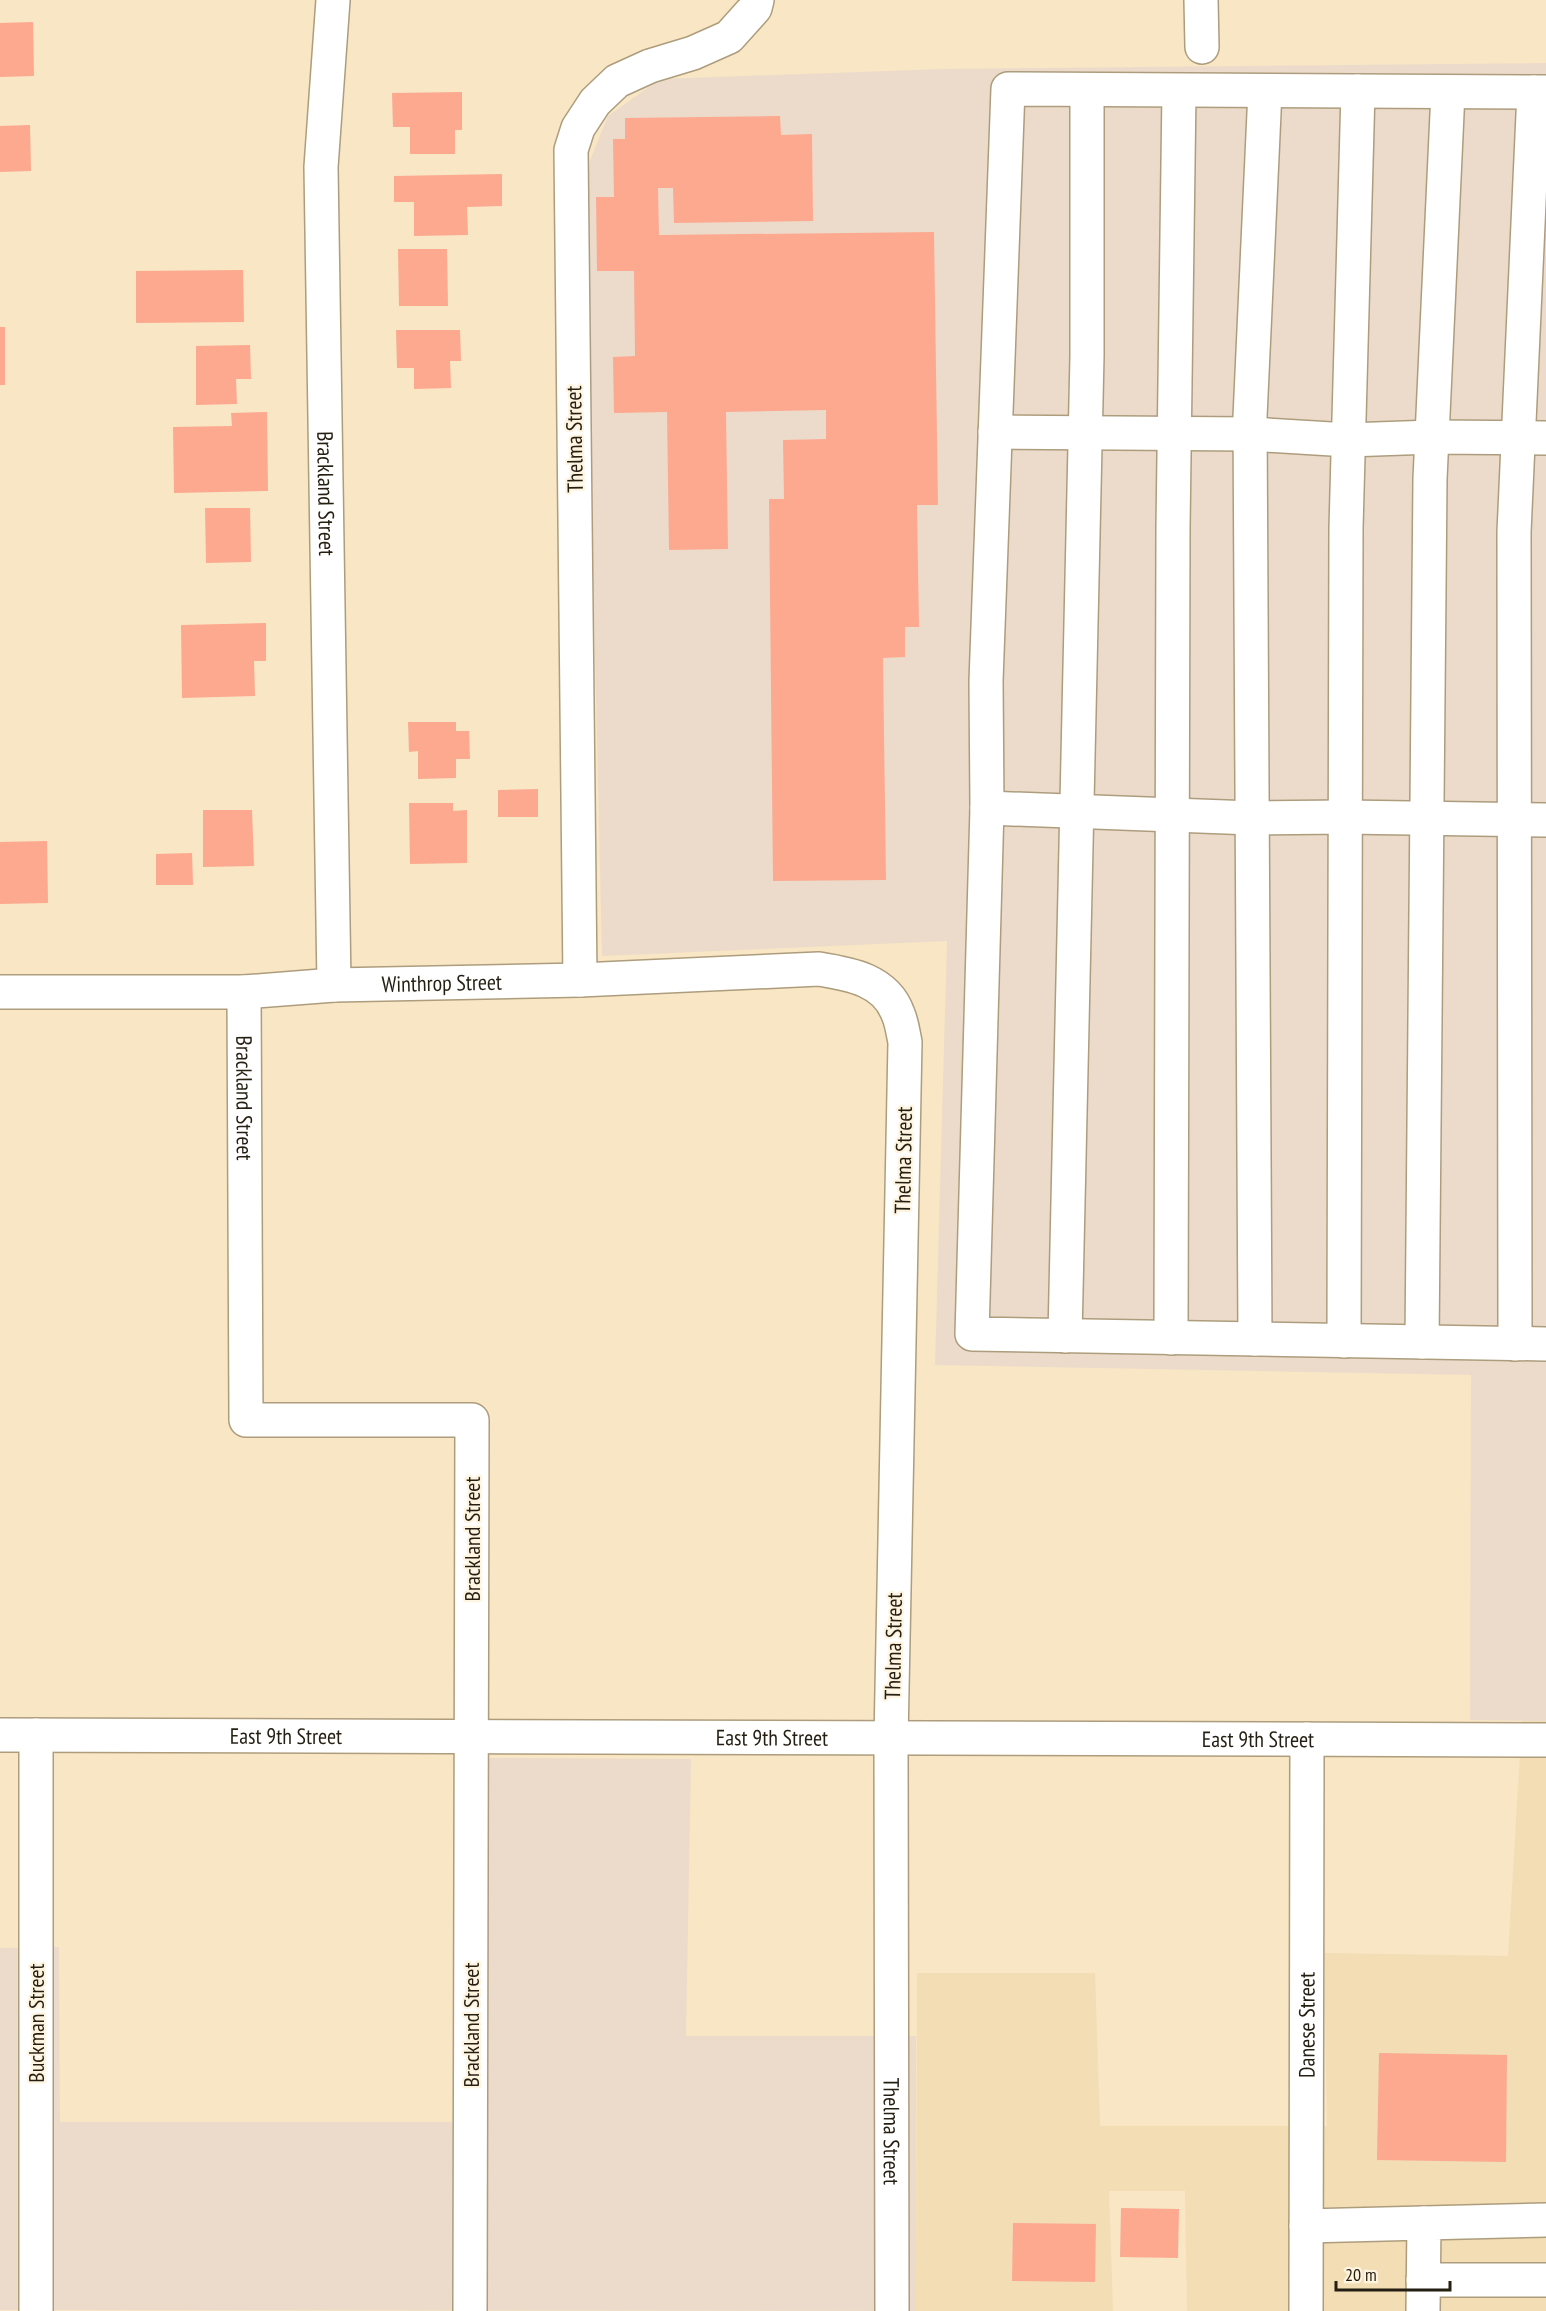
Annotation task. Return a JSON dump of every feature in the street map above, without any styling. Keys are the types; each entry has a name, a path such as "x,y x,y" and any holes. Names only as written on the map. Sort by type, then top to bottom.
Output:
{"street":[{"name":"Brackland Street","path":"333,0 321,167 334,985"},
{"name":"Thelma Street","path":"580,980 571,150 578,128 595,102 617,81 650,66 693,53 729,37 755,8 757,0"},
{"path":"1201,0 1202,47"},
{"path":"1008,89 1087,91 1540,92 1532,438 1514,532 1514,820 1530,1344 972,1334 987,808 986,681 1008,89"},
{"path":"1065,1336 1086,432 1087,91"},
{"path":"1171,1338 1174,433 1179,91"},
{"path":"1255,1339 1250,434 1265,91"},
{"path":"1344,1341 1346,528 1358,91"},
{"path":"1422,1342 1432,437 1448,92"},
{"path":"996,432 1250,434 1348,440 1432,437 1532,438"},
{"path":"987,808 1252,819 1345,817 1546,820"},
{"name":"Winthrop Street","path":"0,992 244,992 334,985 580,980 819,969 851,974 880,988"},
{"name":"Thelma Street","path":"880,988 898,1012 906,1042 891,1739 892,2311"},
{"name":"Brackland Street","path":"244,992 246,1420 472,1420 470,2311"},
{"name":"East 9th Street","path":"0,1735 1546,1740"},
{"name":"Buckman Street","path":"36,1735 36,2311"},
{"name":"Danese Street","path":"1306,2311 1307,1739"},
{"path":"1306,2226 1546,2220"},
{"path":"1424,2223 1423,2296 1546,2280"}],"shaded area":[{"path":"1546,63 1546,1721 1470,1720 1471,1375 935,1365 947,941 602,956 584,175 608,116 660,79 944,69"},
{"path":"1522,1721 1546,1721 1546,2311 1187,2311 1185,2191 1109,2191 1113,2311 916,2311 917,1973 1095,1973 1100,2126 1327,2126 1324,1953 1508,1956"},
{"path":"487,1758 691,1759 686,2036 916,2036 916,2311 0,2310 0,1948 59,1947 60,2122 488,2122"}],"building":[{"path":"33,22 34,76 0,77 0,23"},
{"path":"462,92 462,130 455,130 455,154 410,154 410,127 393,127 392,93"},
{"path":"780,116 781,135 812,134 813,221 674,223 673,188 658,188 659,235 934,232 938,505 917,505 919,627 905,627 905,657 883,658 886,880 773,881 769,499 784,499 783,440 826,439 826,410 726,412 728,549 669,550 667,412 614,413 613,357 635,356 634,271 597,271 596,197 614,197 613,139 625,139 625,118"},
{"path":"30,125 31,171 0,172 0,126"},
{"path":"502,174 502,206 467,207 468,235 414,236 414,202 394,202 394,176"},
{"path":"398,249 447,249 448,306 399,306"},
{"path":"243,270 244,322 136,323 136,271"},
{"path":"0,327 5,327 5,385 0,385"},
{"path":"396,330 460,330 461,361 450,361 451,388 414,389 414,368 397,368"},
{"path":"250,345 251,379 236,379 237,404 196,405 196,346"},
{"path":"267,412 268,491 174,493 173,427 232,426 231,413"},
{"path":"205,508 250,508 251,562 206,563"},
{"path":"266,623 266,661 254,661 255,696 182,698 181,625"},
{"path":"408,722 456,722 456,731 469,731 470,759 456,759 456,778 418,779 418,751 409,752"},
{"path":"538,789 538,817 498,817 498,790"},
{"path":"409,803 453,803 453,811 467,810 467,863 410,864"},
{"path":"203,810 252,810 254,866 203,867"},
{"path":"47,841 48,903 0,904 0,842"},
{"path":"192,853 193,885 156,885 156,854"},
{"path":"1379,2053 1507,2055 1506,2162 1377,2160"},
{"path":"1121,2208 1179,2209 1178,2258 1120,2257"},
{"path":"1013,2223 1096,2224 1095,2282 1012,2281"}]}
